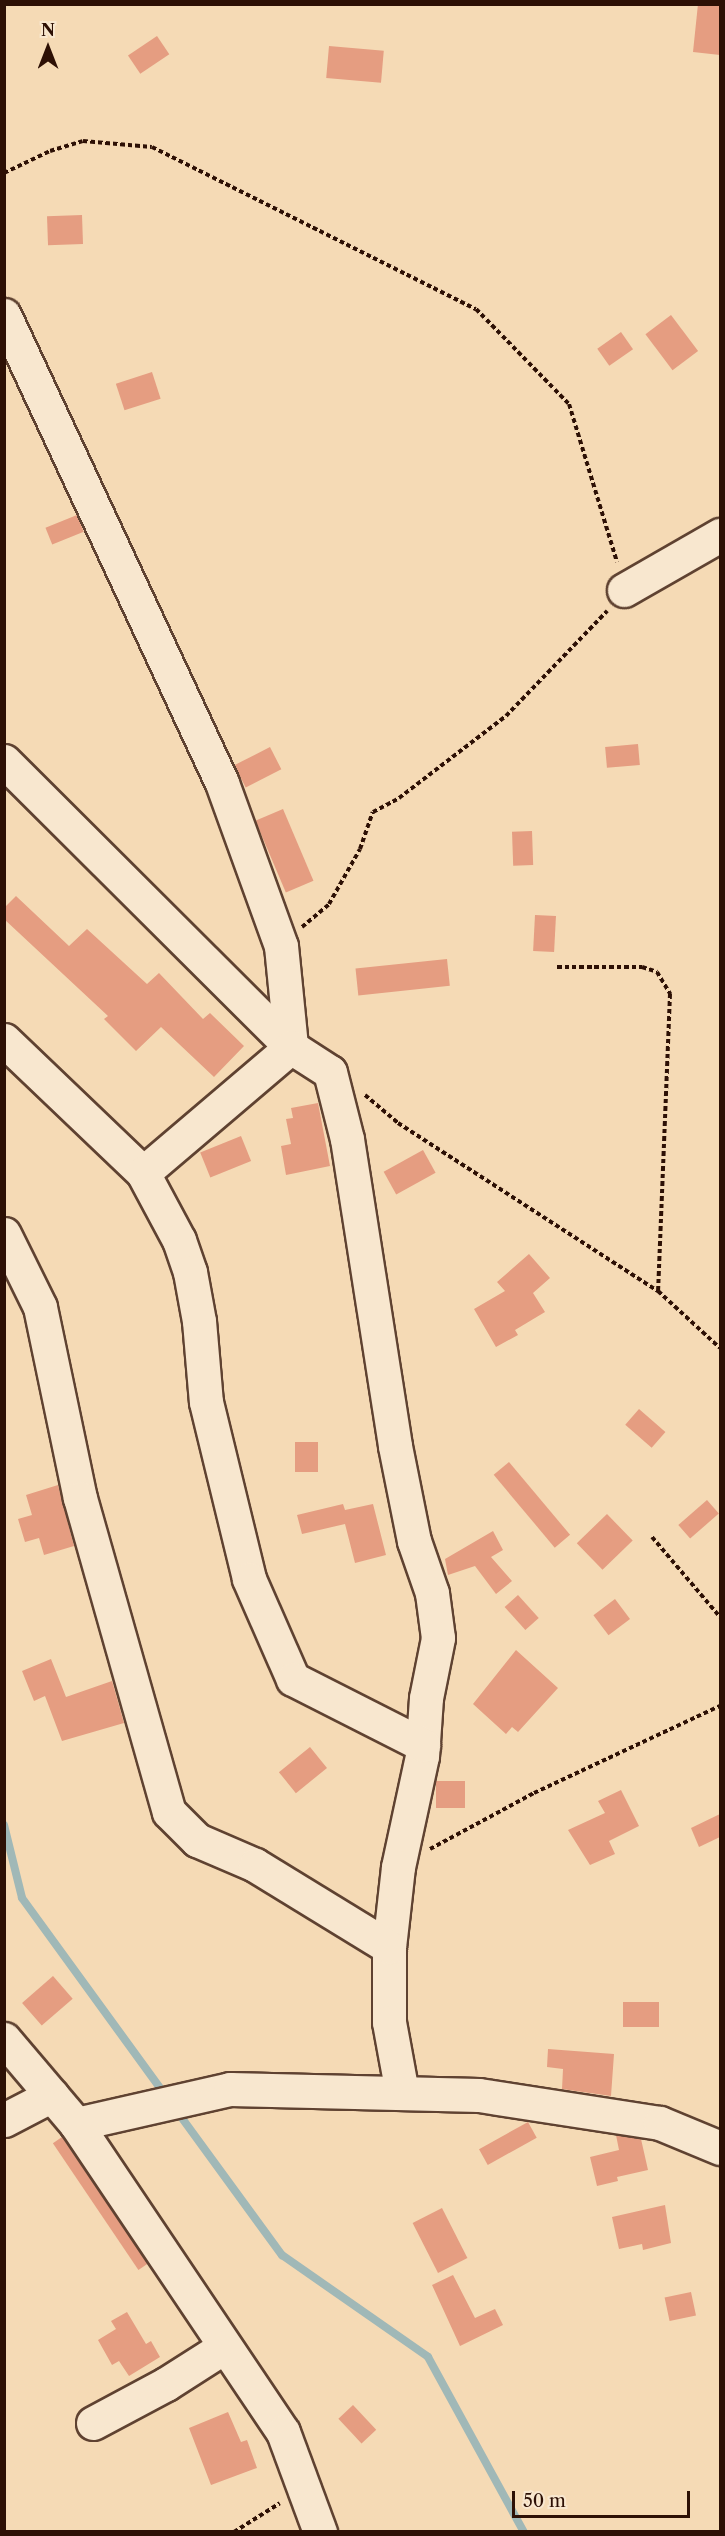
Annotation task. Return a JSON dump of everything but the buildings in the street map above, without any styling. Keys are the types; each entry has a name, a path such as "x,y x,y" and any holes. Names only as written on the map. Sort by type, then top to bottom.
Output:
{"street":[{"path":"4,315 222,783 281,946 291,1047"},
{"path":"624,590 720,535"},
{"path":"4,761 291,1047 330,1072 347,1139 395,1446 414,1541 432,1593 438,1638 426,1698 423,1745 398,1867 389,1947 389,2022 402,2093"},
{"path":"4,1040 143,1173 179,1240 190,1272 199,1321 206,1402 249,1579 293,1679 423,1745"},
{"path":"143,1173 291,1047"},
{"path":"4,1234 40,1307 80,1498 169,1812 197,1840 255,1865 389,1947"},
{"path":"4,2039 76,2124 283,2432 320,2532"},
{"path":"76,2124 230,2089 479,2095 660,2123 720,2148"},
{"path":"4,2120 52,2095"},
{"path":"93,2423 166,2384 224,2347"}],"path":[{"path":"4,173 50,151 83,141 152,147 476,309 569,404 624,590 506,716 399,798 373,812 360,849 329,904 281,946"},
{"path":"556,967 642,967 657,972 670,994 658,1292"},
{"path":"330,1072 398,1124 658,1292 720,1348"},
{"path":"652,1537 720,1617"},
{"path":"398,1867 524,1797 720,1706"},
{"path":"234,2532 304,2489"}],"waterway":[{"path":"4,1825 22,1898 161,2089"},
{"path":"179,2114 282,2255 428,2357 524,2532"}]}
